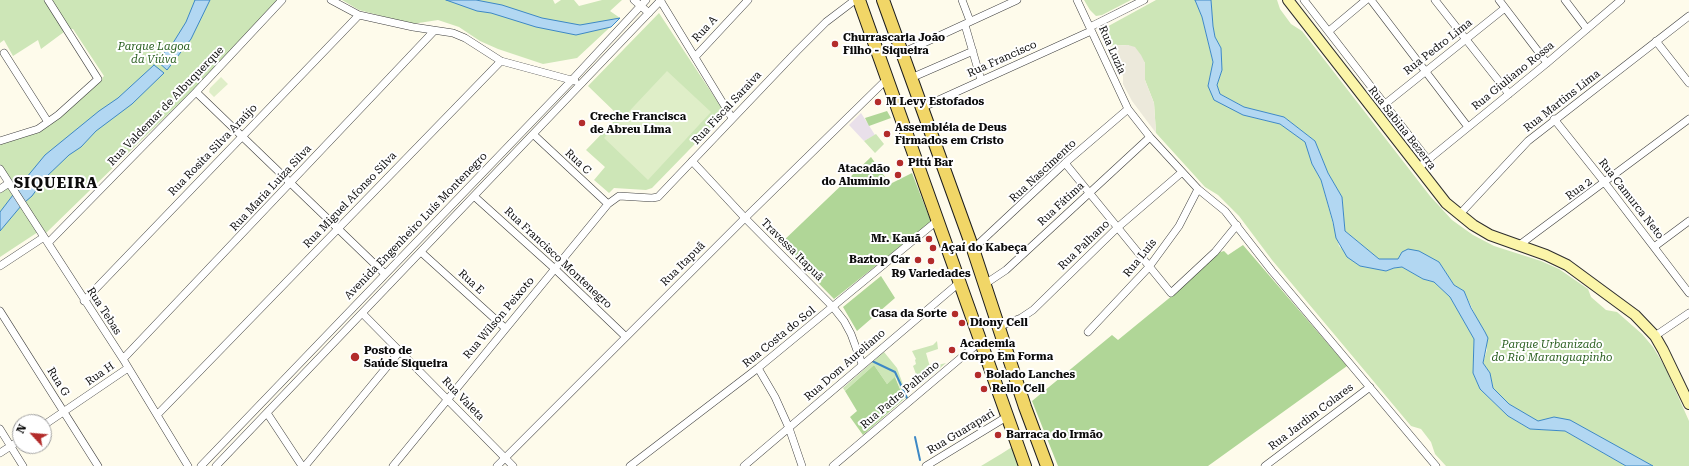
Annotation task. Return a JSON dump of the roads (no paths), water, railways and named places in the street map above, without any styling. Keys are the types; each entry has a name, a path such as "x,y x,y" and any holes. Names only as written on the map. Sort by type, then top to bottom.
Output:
{"main road":[{"path":"860,0 887,79 982,340 1025,466"},
{"path":"883,0 985,284 998,327 1047,466"},
{"name":"Rua Sabina Bezerra","path":"1288,0 1446,203 1459,215 1490,235 1546,255 1574,269 1635,316 1655,336 1672,366 1689,404"}],"street":[{"path":"0,141 34,131 48,122 98,79 48,0"},
{"name":"Rua Valdemar de Albuquerque","path":"0,266 46,240 196,92 282,0"},
{"path":"331,0 359,15 434,31 453,33 465,38 501,61 582,84"},
{"path":"634,0 643,3 649,13"},
{"path":"660,0 732,118"},
{"name":"Avenida Engenheiro Luís Montenegro","path":"216,466 475,197 660,0"},
{"name":"Rua A","path":"694,57 748,0"},
{"name":"Rua Fiscal Saraiva","path":"608,204 619,196 656,198 826,22 854,0"},
{"path":"962,0 981,80"},
{"path":"902,53 1017,0"},
{"name":"Rua Luzia","path":"1077,0 1128,109"},
{"name":"Rua Francisco","path":"921,108 1091,29 1144,0"},
{"path":"1304,0 1428,160"},
{"path":"1329,31 1366,0"},
{"path":"1371,0 1468,127"},
{"path":"1435,0 1509,94"},
{"path":"1500,0 1547,63"},
{"path":"1565,0 1587,29"},
{"name":"Rua Giuliano Rossa","path":"1418,168 1547,63 1621,0"},
{"name":"Avenida Engenheiro Luís Montenegro","path":"201,466 572,80 643,3"},
{"name":"Rua Pedro Lima","path":"1385,104 1505,8"},
{"name":"Rua Rosita Silva Araújo","path":"84,301 359,15"},
{"name":"Rua Martins Lima","path":"1459,215 1528,141 1554,119 1689,16"},
{"name":"Rua Maria Luiza Silva","path":"123,359 434,31"},
{"path":"1656,41 1689,83"},
{"path":"911,78 973,51"},
{"path":"4,53 48,122"},
{"name":"Rua Miguel Afonso Silva","path":"157,415 501,61"},
{"name":"Rua Itapuã","path":"497,466 745,218 887,79"},
{"path":"196,92 241,137 385,274"},
{"path":"1128,109 1181,173 1225,211 1272,271 1436,466"},
{"name":"Rua Nascimento","path":"973,250 1065,163 1128,109"},
{"name":"Rua Camurca Neto","path":"1554,119 1689,293"},
{"name":"Rua 2","path":"1518,246 1605,183 1689,119"},
{"name":"Rua C","path":"534,135 608,204"},
{"name":"Rua Fátima","path":"985,284 1006,270 1150,137"},
{"name":"Travessa Itapuã","path":"692,161 745,218 833,307 851,334 862,364"},
{"path":"1065,163 1149,267 1172,293 1215,252 1237,225"},
{"name":"Rua Tebas","path":"0,169 84,301 123,359 188,466"},
{"name":"Rua Palhano","path":"998,327 1021,318 1033,310 1117,228 1181,173"},
{"path":"0,189 10,183"},
{"name":"Rua Luís","path":"1088,332 1149,267 1179,226 1198,189"},
{"name":"Rua Francisco Montenegro","path":"475,197 555,269 626,337"},
{"path":"456,201 463,208"},
{"name":"Rua Wilson Peixoto","path":"393,466 447,398 608,204"},
{"name":"Rua Costa do Sol","path":"630,466 758,368 938,220"},
{"path":"1654,247 1689,221"},
{"name":"Rua E","path":"422,252 505,328"},
{"name":"Rua Dom Aureliano","path":"744,466 960,282"},
{"name":"Rua G","path":"0,311 98,466"},
{"path":"1655,336 1689,313"},
{"name":"Rua Valeta","path":"363,314 513,466"},
{"name":"Rua Padre Palhano","path":"832,466 982,340"},
{"path":"306,466 400,351"},
{"path":"300,363 309,370"},
{"name":"Rua H","path":"52,420 128,368"},
{"path":"758,368 775,398 789,428 802,466"},
{"name":"Rua Jardim Colares","path":"1264,466 1370,386"},
{"path":"267,413 302,466"},
{"name":"Rua Guarapari","path":"926,466 1008,416"},
{"path":"0,429 23,466"},
{"path":"0,453 11,446"}],"water":[{"path":"195,0 210,0 191,39 167,70 157,61 173,43 186,22"},
{"path":"446,0 476,0 502,5 542,18 580,25 620,18 611,27 576,35 536,27 491,13 477,11"},
{"path":"1195,0 1211,0 1215,37 1221,48 1222,70 1217,85 1220,94 1244,107 1284,117 1315,141 1328,173 1342,197 1345,231 1379,259 1398,259 1402,252 1408,249 1419,251 1439,262 1454,285 1464,291 1471,308 1488,338 1483,363 1490,373 1493,388 1509,404 1538,421 1554,417 1570,420 1653,466 1626,466 1565,431 1530,429 1508,416 1480,389 1473,373 1474,339 1450,297 1434,282 1423,279 1402,267 1386,271 1360,266 1347,257 1336,238 1321,180 1312,164 1305,142 1280,124 1243,115 1214,100 1208,86 1213,62 1202,17"},
{"path":"154,65 164,73 132,104 96,131 81,147 69,155 45,178 32,196 25,202 17,189 45,155 99,111 118,98"},
{"path":"13,195 21,206 0,231 0,212"}],"waterway":[{"path":"872,361 895,372 907,398"},
{"path":"915,437 920,460"}],"place":[{"name":"Churrascaria João Filho - Siqueira","path":"835,44"},
{"name":"M Levy Estofados","path":"878,102"},
{"name":"Creche Francisca de Abreu Lima","path":"582,123"},
{"name":"Assembléia de Deus Firmados em Cristo","path":"887,134"},
{"name":"Pitú Bar","path":"900,163"},
{"name":"Atacadão do Alumínio","path":"898,175"},
{"name":"Mr. Kauã","path":"929,239"},
{"name":"Açaí do Kabeça","path":"933,248"},
{"name":"Baztop Car","path":"918,260"},
{"name":"R9 Variedades","path":"931,261"},
{"name":"Casa da Sorte","path":"955,314"},
{"name":"Diony Cell","path":"962,323"},
{"name":"Academia Corpo Em Forma","path":"952,350"},
{"name":"Posto de Saúde Siqueira","path":"355,357"},
{"name":"Bolado Lanches","path":"978,375"},
{"name":"Rello Cell","path":"984,389"},
{"name":"Barraca do Irmão","path":"998,435"}],"district":[{"name":"SIQUEIRA","path":"56,184"}],"park label":[{"name":"Parque Lagoa da Viúva","path":"154,53"},
{"name":"Parque Urbanizado do Rio Maranguapinho","path":"1552,351"}]}
